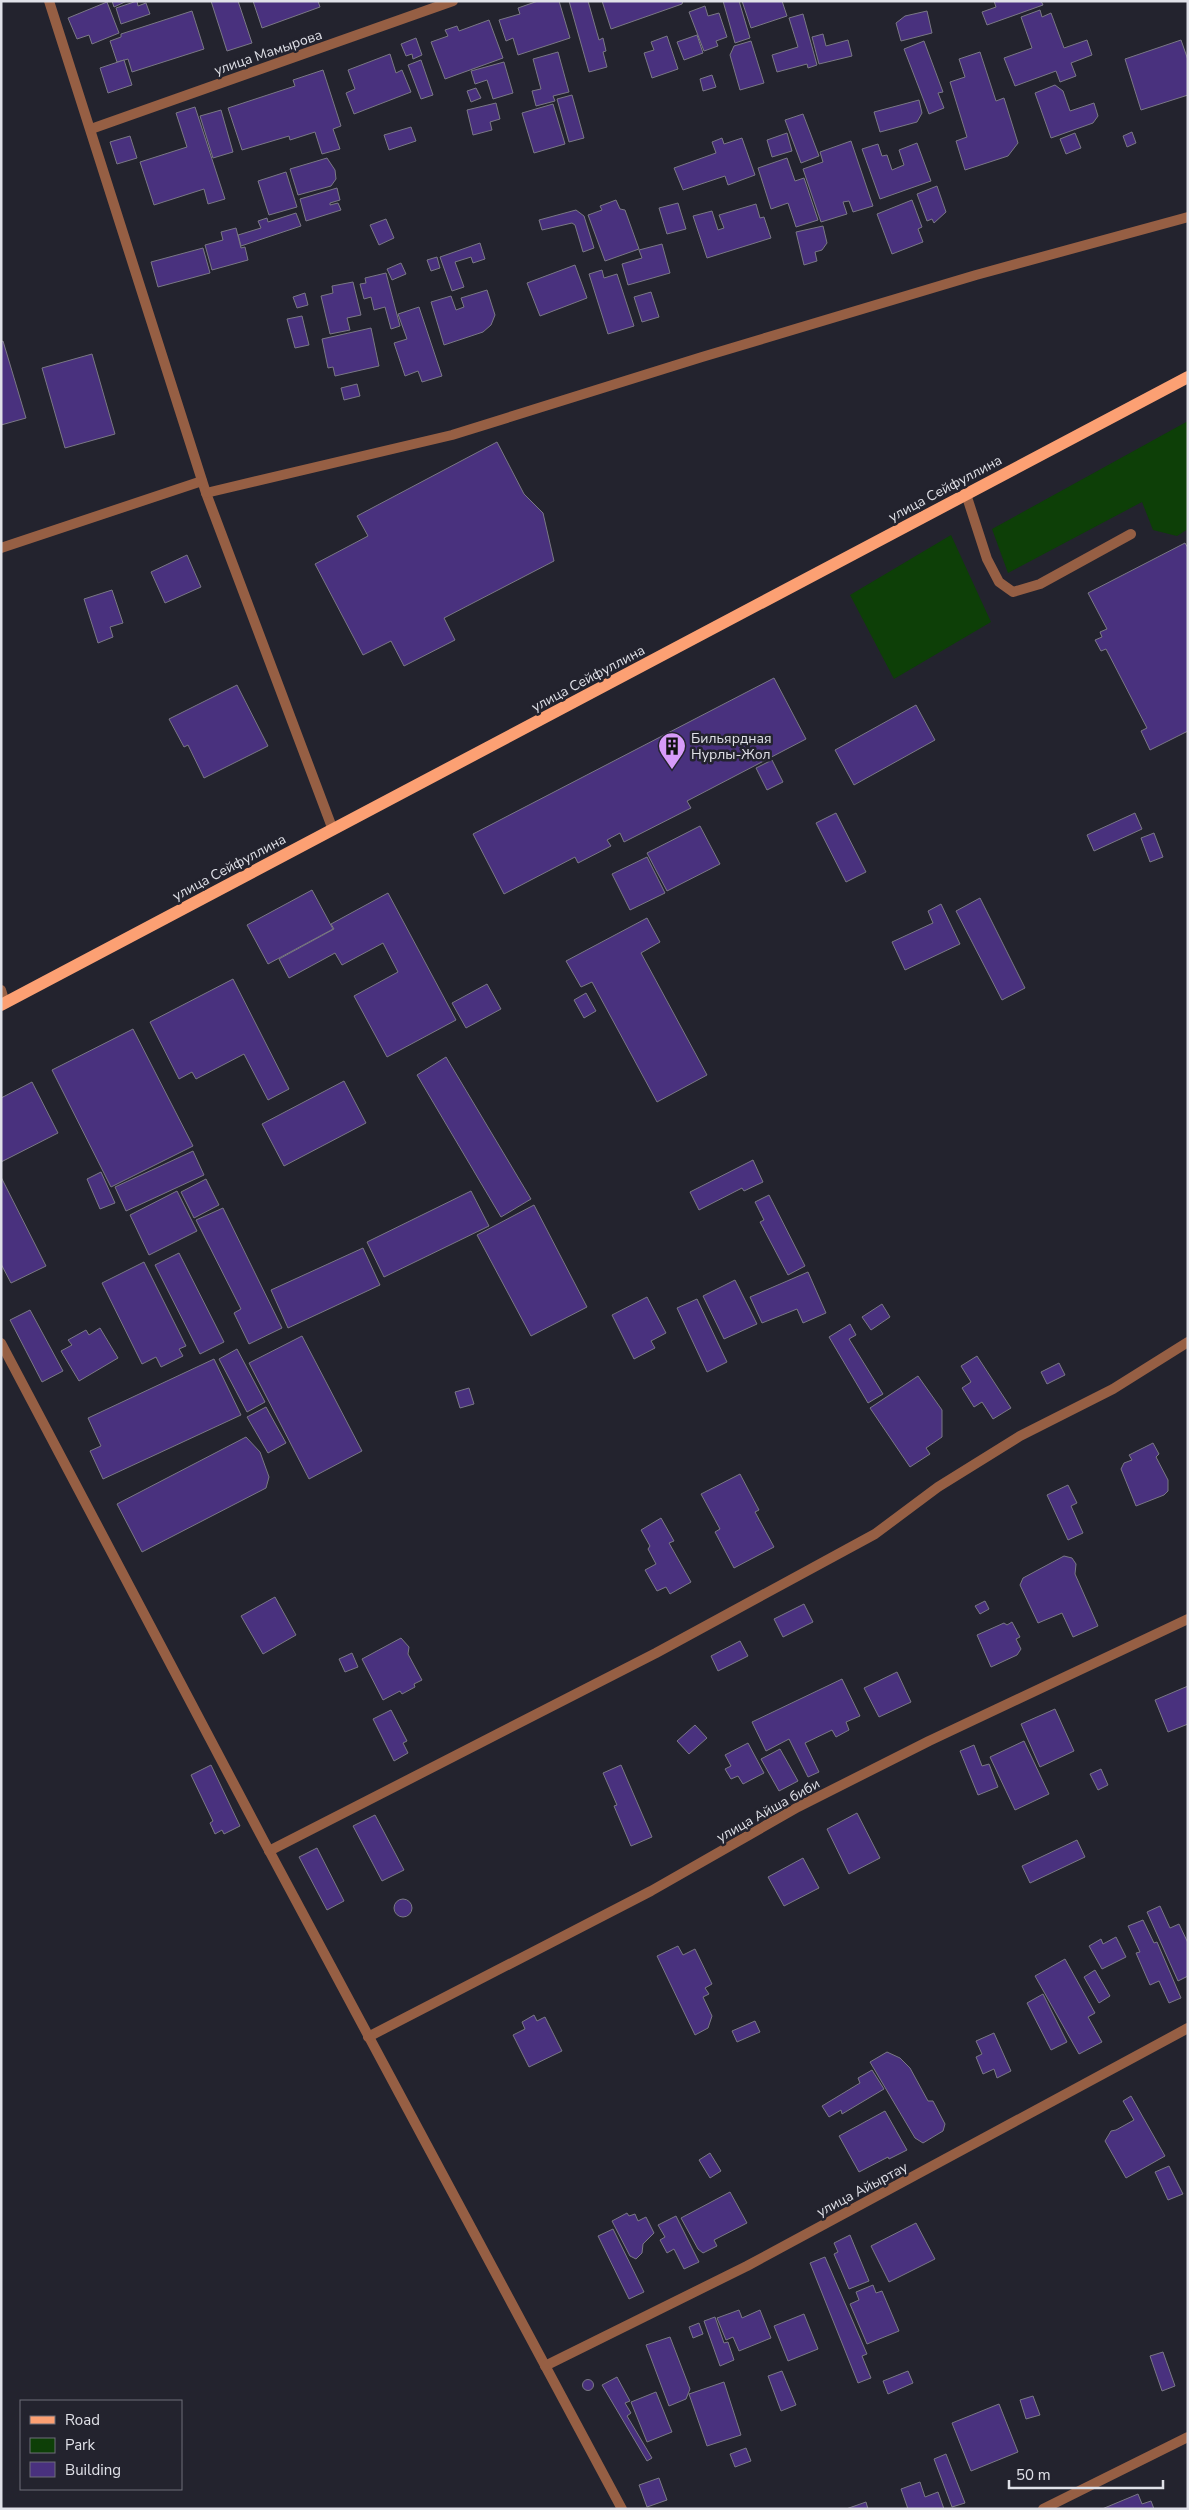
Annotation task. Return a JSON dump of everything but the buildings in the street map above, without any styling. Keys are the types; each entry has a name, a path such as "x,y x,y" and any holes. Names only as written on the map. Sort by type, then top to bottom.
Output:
{"main road":[{"name":"улица Сейфуллина","path":"3,1004 1188,377"}],"street":[{"path":"50,1 206,493 333,830"},
{"name":"улица Мамырова","path":"91,129 453,1"},
{"path":"206,493 452,436 711,354 976,276 1188,217"},
{"path":"1,548 202,481"},
{"path":"966,494 987,559 999,582 1013,592 1040,584 1131,534"},
{"path":"1,990 3,1004"},
{"path":"269,1851 656,1654 875,1534 938,1487 1020,1436 1113,1389 1188,1342"},
{"path":"1,1343 368,2037 622,2509"},
{"name":"улица Айша биби","path":"368,2037 651,1891 807,1803 946,1733 1188,1620"},
{"name":"улица Айыртау","path":"545,2366 748,2266 1188,2028"},
{"path":"1043,2509 1188,2437"}],"green space":[{"path":"1188,421 1188,529 1177,536 1153,530 1142,502 1008,573 992,529"},
{"path":"951,535 991,622 894,679 850,595"}],"place":[{"name":"Бильярдная Нурлы-Жол","path":"672,770"}]}
